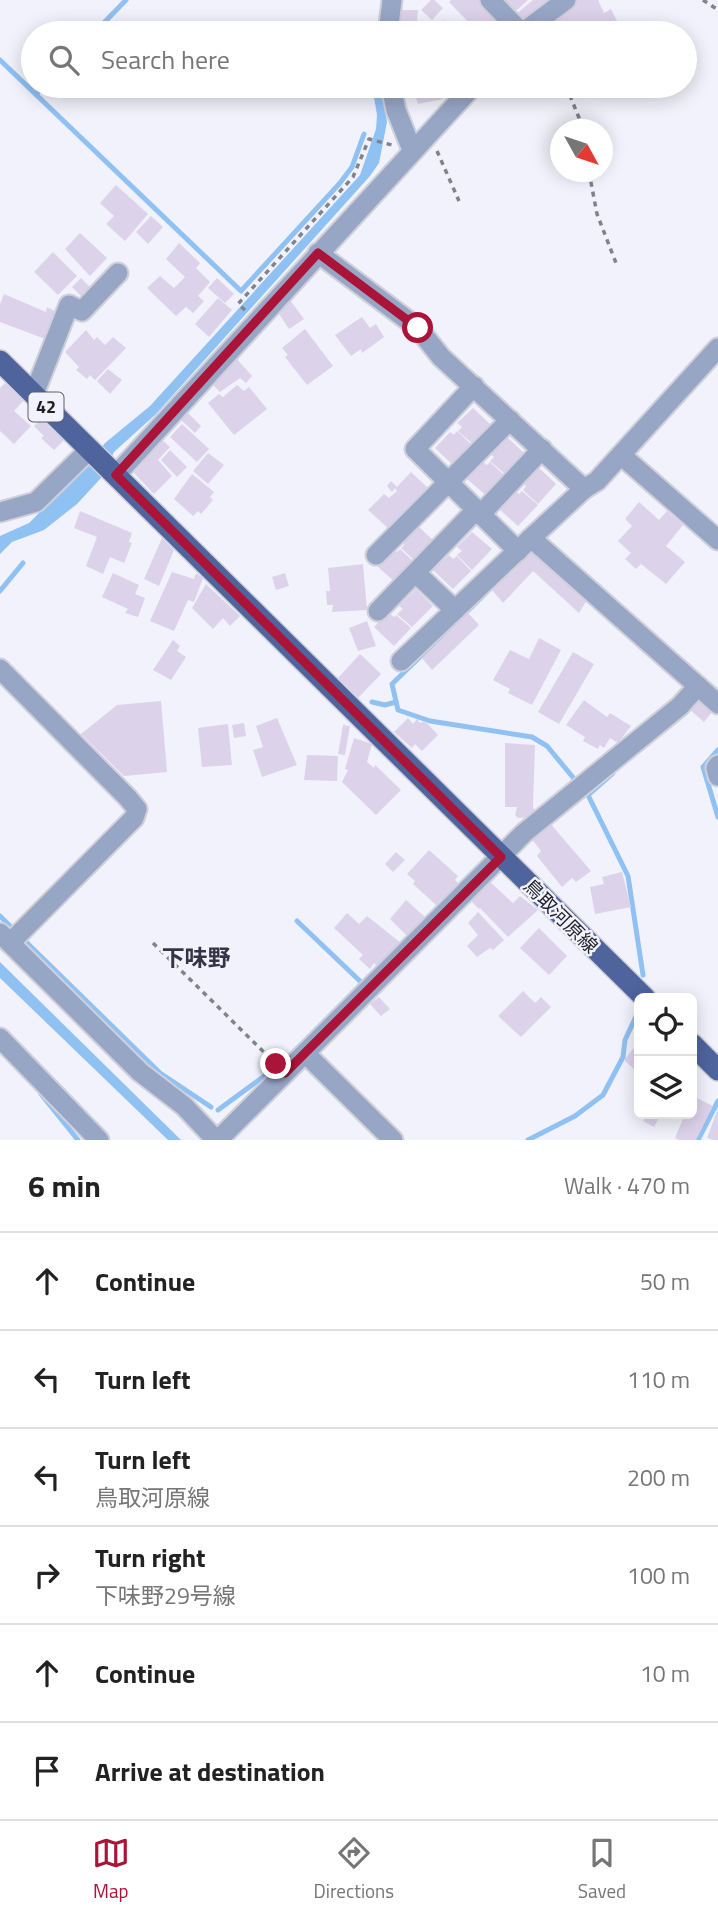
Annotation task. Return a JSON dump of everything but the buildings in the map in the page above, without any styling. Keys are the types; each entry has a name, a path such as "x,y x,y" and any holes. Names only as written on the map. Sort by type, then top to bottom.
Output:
{"main road":[{"name":"鳥取河原線","path":"0,360 640,993"},
{"path":"697,1049 718,1070"}],"street":[{"path":"389,21 392,0"},
{"path":"490,0 510,21"},
{"path":"538,21 566,0"},
{"path":"394,98 412,150"},
{"path":"113,473 462,98"},
{"path":"318,253 418,328 441,356 584,489"},
{"path":"34,394 69,305 82,311 118,273"},
{"path":"401,661 524,544 584,489 597,481 718,348"},
{"path":"474,386 415,449 478,512 524,544 718,704"},
{"path":"376,555 510,420"},
{"path":"378,611 542,449"},
{"path":"0,512 36,502 92,451"},
{"path":"621,455 718,540"},
{"path":"416,573 456,610"},
{"path":"0,669 137,809 134,818 5,938 140,1072 184,1106 217,1140 524,833 680,706 698,686"},
{"path":"718,765 718,776"},
{"path":"0,1038 99,1140"},
{"path":"305,1053 393,1140"}],"path":[{"path":"703,0 718,10"},
{"path":"571,98 580,119"},
{"path":"429,132 459,201"},
{"path":"257,321 238,304 353,177 369,139 412,150"},
{"path":"591,182 597,214 616,263"},
{"path":"153,943 285,1073"}],"water":[{"path":"374,98 383,98 387,122 379,163 370,176 156,414 114,452 101,478 77,504 44,530 12,542 0,554 0,536 29,523 105,443 150,406 360,175 376,129"},
{"path":"0,962 181,1140 168,1140 0,978"}],"waterway":[{"path":"106,21 126,0"},
{"path":"0,60 21,80"},
{"path":"40,98 241,291 340,183 352,167 364,134"},
{"path":"0,591 23,563"},
{"path":"483,596 392,684 398,710 430,721 532,737 547,746 576,781"},
{"path":"372,702 385,705 396,702"},
{"path":"718,750 703,767 718,817"},
{"path":"613,773 588,795 628,876 643,975"},
{"path":"0,916 15,931"},
{"path":"297,921 362,983 359,986"},
{"path":"22,938 160,1073 211,1107"},
{"path":"528,1140 575,1116 603,1095 623,1057 625,1040 634,1021"},
{"path":"218,1110 274,1069"},
{"path":"41,1094 78,1140"},
{"path":"698,1140 718,1101"}],"district":[{"name":"下味野","path":"196,958"}],"route":[{"path":"276,1064 285,1073 501,857 116,475 318,253 418,328"}]}
